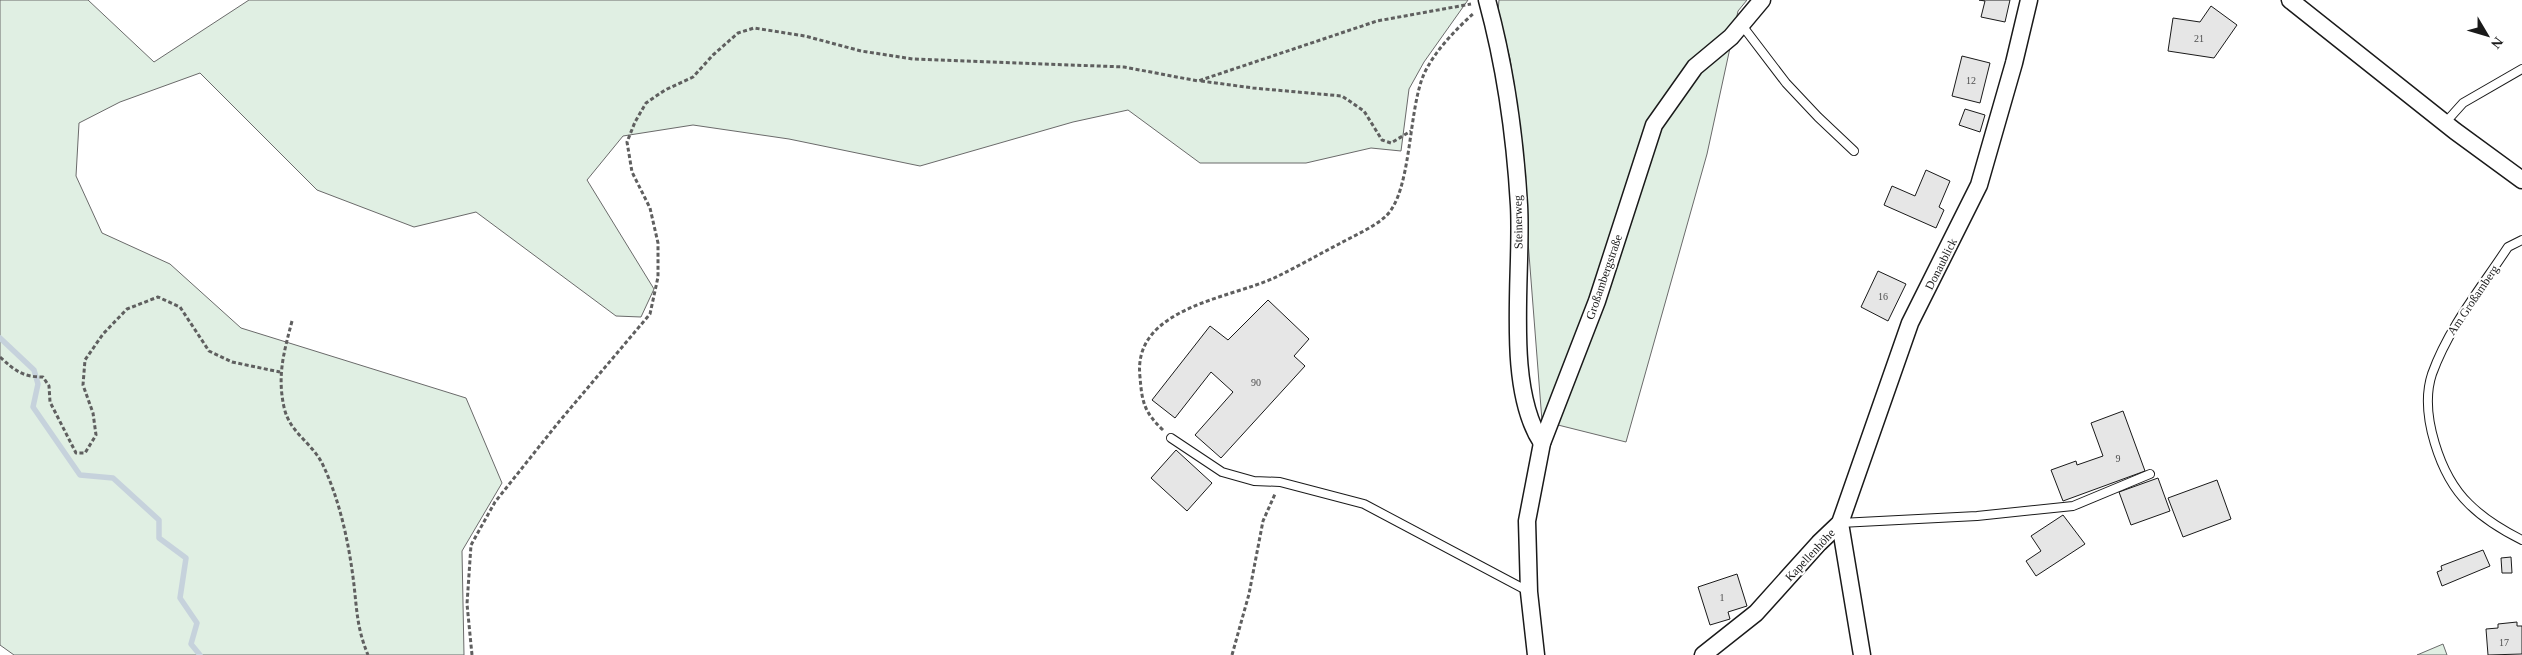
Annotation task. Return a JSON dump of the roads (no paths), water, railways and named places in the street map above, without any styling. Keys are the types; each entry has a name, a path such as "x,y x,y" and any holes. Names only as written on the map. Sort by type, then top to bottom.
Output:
{"street":[{"name":"Steinerweg","path":"1487,0 1507,100 1518,197 1518,339 1522,383 1533,430 1542,443"},
{"name":"Großambergstraße","path":"1536,655 1529,592 1527,521 1542,443 1597,301 1654,125 1695,67 1731,37 1762,0"},
{"name":"Donaublick","path":"1840,523 1910,323 1979,185 2014,62 2029,0"},
{"path":"2290,0 2445,123 2522,180"},
{"name":"Kapellenhöhe","path":"1703,655 1756,613 1819,543 1840,523"},
{"name":"Kapellenhöhe","path":"1840,523 1862,655"}],"lane":[{"path":"1741,24 1786,83 1854,151"},
{"path":"2445,123 2463,103 2522,69"},
{"name":"Am Großamberg","path":"2522,240 2508,248 2448,336 2432,376 2428,414 2437,449 2451,482 2469,504 2522,540"},
{"path":"1171,438 1222,472 1254,481 1280,482 1364,504 1529,592"},
{"path":"1840,523 1976,516 2073,506 2150,474"}],"waterway":[{"path":"0,338 34,370 38,384 33,407 80,475 113,478 159,520 159,538 186,558 180,598 197,623 191,644 200,655"}]}
